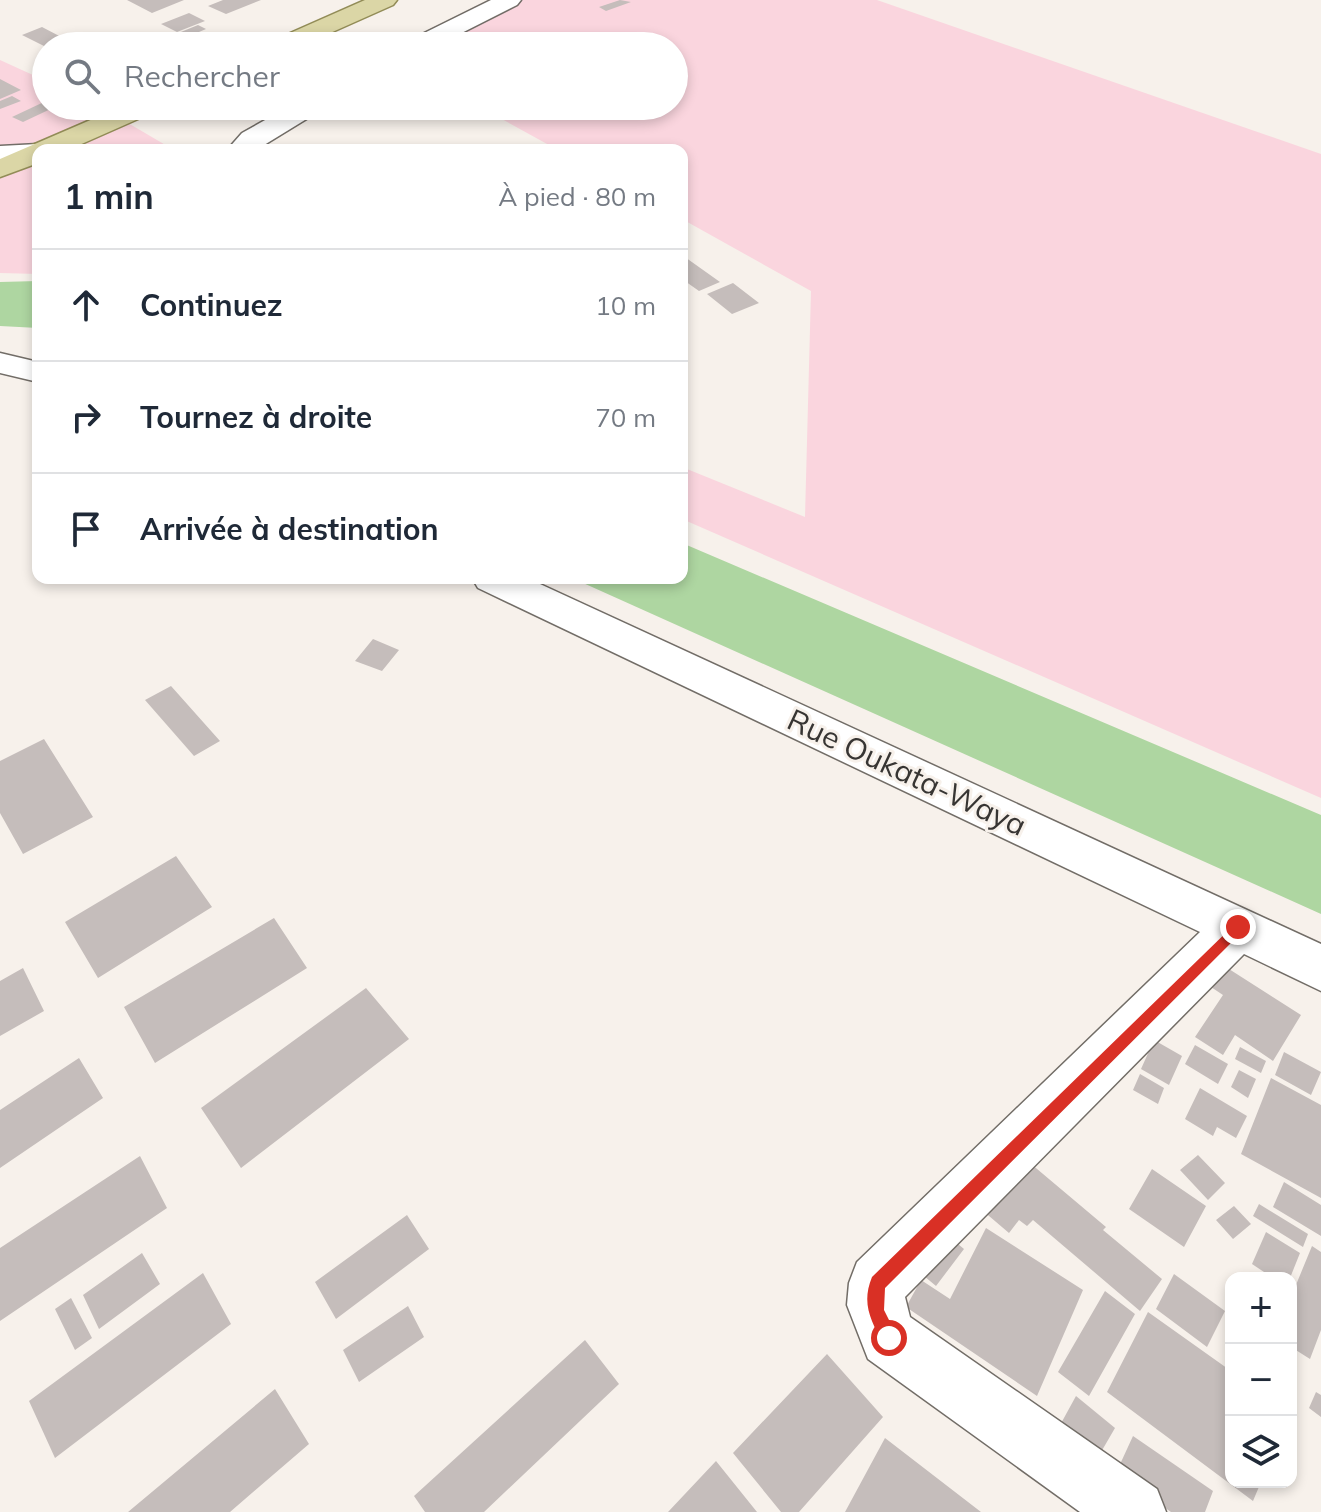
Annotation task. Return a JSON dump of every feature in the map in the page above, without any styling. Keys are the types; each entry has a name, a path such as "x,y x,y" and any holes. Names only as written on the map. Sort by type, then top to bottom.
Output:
{"main road":[{"path":"313,32 385,0"},
{"path":"59,144 113,120"},
{"path":"0,169 32,156"}],"street":[{"path":"445,32 509,0"},
{"path":"247,144 285,120"},
{"path":"0,154 32,153"},
{"path":"0,363 32,371"},
{"name":"Rue Oukata-Waya","path":"505,584 1238,927 1321,969"},
{"path":"1134,1512 889,1338 876,1311 874,1298 878,1283 1238,927"}],"shaded area":[{"path":"491,0 877,0 1321,154 1321,798 688,522 688,469 805,517 811,291 688,222 688,144 547,144 503,120 688,120 688,32 424,32"},
{"path":"0,60 32,75 32,120 123,120 164,144 32,144 32,274 0,273"},
{"path":"32,281 32,328 0,326 0,282"},
{"path":"688,546 1321,815 1321,914 585,584 688,584"}],"building":[{"path":"127,0 184,0 152,13"},
{"path":"223,0 261,0 226,14 208,6"},
{"path":"620,0 631,2 606,11 599,7"},
{"path":"189,13 205,21 177,32 161,24"},
{"path":"198,25 206,29 199,32 181,32"},
{"path":"42,27 52,32 32,32 32,40 22,35"},
{"path":"0,79 21,90 0,99"},
{"path":"12,96 21,101 0,109 0,101"},
{"path":"32,108 32,118 23,122 12,117"},
{"path":"688,259 720,282 699,291 688,283"},
{"path":"733,283 759,303 732,314 707,294"},
{"path":"373,639 399,650 382,671 355,661"},
{"path":"171,686 220,741 194,756 145,700"},
{"path":"44,739 93,817 23,854 0,813 0,761"},
{"path":"176,856 212,907 98,978 65,922"},
{"path":"274,918 307,968 155,1063 124,1007"},
{"path":"1218,962 1301,1015 1273,1061 1235,1035 1223,1055 1195,1037 1223,995 1205,983"},
{"path":"23,968 44,1011 0,1036 0,981"},
{"path":"366,988 409,1039 241,1168 201,1108"},
{"path":"1154,1040 1182,1056 1169,1085 1141,1069"},
{"path":"1195,1045 1228,1064 1218,1084 1185,1064"},
{"path":"1240,1047 1266,1061 1261,1073 1235,1059"},
{"path":"1284,1052 1321,1072 1311,1095 1275,1075"},
{"path":"79,1058 103,1098 0,1168 0,1110"},
{"path":"1239,1070 1256,1079 1248,1098 1231,1087"},
{"path":"1140,1074 1164,1088 1158,1104 1133,1090"},
{"path":"1271,1078 1321,1105 1321,1198 1241,1154"},
{"path":"1200,1088 1247,1116 1236,1138 1217,1127 1213,1136 1185,1119"},
{"path":"1198,1155 1225,1183 1208,1200 1180,1170"},
{"path":"140,1156 167,1208 0,1321 0,1248"},
{"path":"1024,1158 1162,1279 1140,1311 1033,1220 1027,1226 1019,1220 1009,1233 982,1210"},
{"path":"1152,1169 1206,1206 1184,1247 1129,1209"},
{"path":"1284,1182 1321,1205 1321,1236 1273,1207"},
{"path":"1259,1204 1308,1234 1303,1247 1253,1216"},
{"path":"1234,1206 1251,1224 1233,1239 1216,1220"},
{"path":"407,1215 429,1249 336,1319 315,1282"},
{"path":"986,1228 1083,1290 1037,1396 906,1307 921,1280 950,1299"},
{"path":"1266,1232 1300,1253 1292,1272 1264,1272 1252,1264"},
{"path":"946,1234 964,1249 936,1286 918,1271"},
{"path":"1312,1246 1321,1252 1321,1330 1310,1359 1297,1351 1297,1282"},
{"path":"142,1253 160,1284 99,1329 83,1295"},
{"path":"203,1273 231,1324 55,1458 29,1401"},
{"path":"1174,1274 1225,1311 1207,1347 1156,1309"},
{"path":"1105,1291 1135,1314 1089,1396 1058,1372"},
{"path":"71,1298 92,1338 75,1350 55,1309"},
{"path":"408,1306 424,1337 359,1382 343,1350"},
{"path":"1148,1312 1225,1367 1225,1480 1107,1392"},
{"path":"585,1340 619,1384 484,1512 425,1512 414,1496"},
{"path":"827,1354 883,1417 799,1512 781,1512 733,1453"},
{"path":"275,1389 309,1444 230,1512 128,1512"},
{"path":"1316,1392 1321,1395 1321,1417 1309,1408"},
{"path":"1076,1396 1115,1428 1097,1459 1059,1427"},
{"path":"1133,1436 1213,1491 1205,1512 1171,1512 1116,1473"},
{"path":"885,1438 981,1512 845,1512"},
{"path":"716,1461 757,1512 668,1512"},
{"path":"1236,1488 1258,1488 1253,1501"}],"route":[{"path":"889,1338 876,1311 874,1298 878,1283 1238,927"}]}
